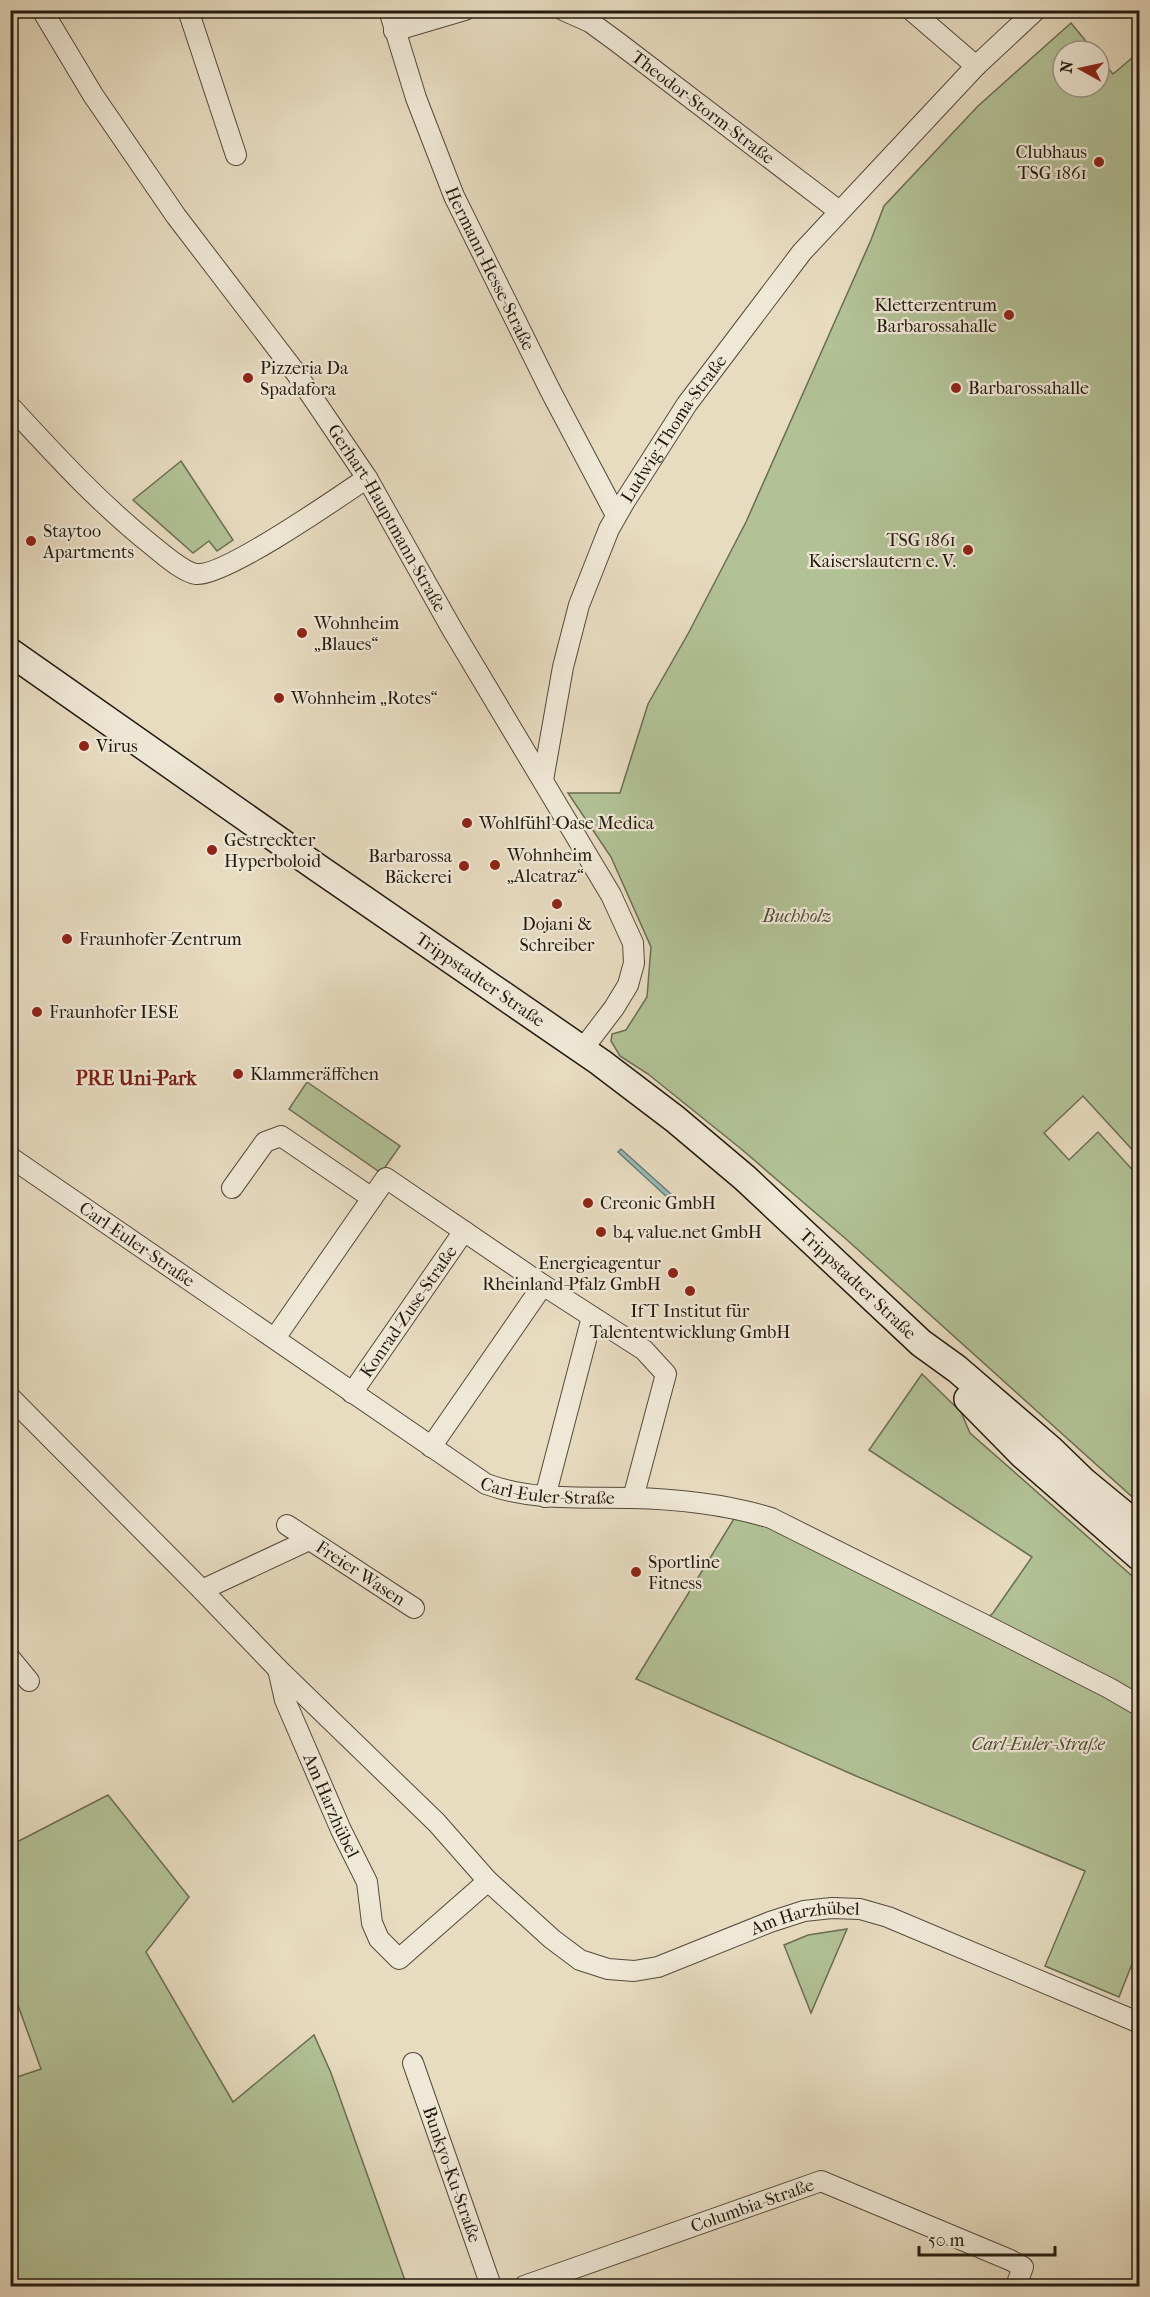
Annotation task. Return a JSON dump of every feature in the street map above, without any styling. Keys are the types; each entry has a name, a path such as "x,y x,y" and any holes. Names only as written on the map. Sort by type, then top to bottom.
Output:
{"main road":[{"name":"Trippstadter Straße","path":"10,652 582,1050 675,1119 746,1178 921,1343 957,1368 1083,1481 1140,1528"},
{"name":"Trippstadter Straße","path":"921,1343 948,1378 1023,1455 1140,1557"}],"street":[{"name":"Gerhart-Hauptmann-Straße","path":"42,10 93,95 176,216 296,373 368,478 452,629 611,895 633,943 634,963 628,985 614,1008 582,1050"},
{"path":"188,10 236,155"},
{"name":"Hermann-Hesse-Straße","path":"389,10 416,98 454,196 550,390 616,515"},
{"path":"394,31 465,10"},
{"name":"Theodor-Storm-Straße","path":"563,10 590,22 839,211"},
{"path":"911,10 976,66"},
{"name":"Ludwig-Thoma-Straße","path":"543,780 563,667 579,605 616,515 687,404 802,252 976,66 1036,10"},
{"path":"10,406 82,484 121,520 171,561 196,574 208,572 250,552 368,478"},
{"path":"232,1188 265,1142 281,1136 372,1198"},
{"name":"Carl-Euler-Straße","path":"10,1157 486,1484 508,1492 545,1497 695,1501 740,1509 771,1518 983,1623 1140,1706"},
{"name":"Konrad-Zuse-Straße","path":"275,1338 386,1178 543,1285 644,1350 666,1374 633,1498"},
{"name":"Konrad-Zuse-Straße","path":"352,1393 464,1231"},
{"path":"431,1447 543,1285"},
{"path":"545,1497 592,1317"},
{"name":"Am Harzhübel","path":"10,1397 278,1669 437,1823 488,1881 552,1939 580,1960 608,1969 634,1971 658,1967 770,1922 804,1911 832,1908 860,1909 888,1917 1140,2023"},
{"name":"Freier Wasen","path":"287,1525 414,1608"},
{"name":"Freier Wasen","path":"202,1590 309,1540"},
{"path":"10,1658 29,1681"},
{"name":"Am Harzhübel","path":"278,1669 285,1700 341,1830 367,1882 372,1923 379,1940 399,1959 488,1881"},
{"name":"Bunkyo-Ku-Straße","path":"413,2063 491,2286"},
{"name":"Columbia-Straße","path":"524,2286 821,2181 1010,2259 1023,2267 1016,2286"}],"green space":[{"path":"1071,23 1084,39 1053,39"},
{"name":"Buchholz","path":"1051,41 1051,99 1111,99 1111,72 1113,74 1139,52 1139,1157 1083,1096 1044,1133 1069,1160 1098,1132 1139,1177 1139,1503 846,1239 740,1148 648,1074 620,1056 611,1041 612,1034 626,1030 647,997 651,947 611,857 568,793 620,793 648,704 689,632 746,522 884,206 978,106"},
{"path":"181,461 233,540 217,551 209,541 193,553 133,500"},
{"path":"307,1082 400,1146 381,1173 289,1109"},
{"name":"Carl-Euler-Straße","path":"922,1374 961,1412 970,1433 1139,1582 1139,1946 1119,1997 1045,1966 1085,1871 856,1776 636,1679 740,1509 982,1623 993,1613 1032,1557 869,1450"},
{"path":"108,1795 189,1897 146,1952 233,2102 314,2035 331,2073 407,2286 11,2286 11,2079 41,2069 11,1986 11,1845"},
{"path":"847,1929 811,2013 784,1945 808,1935"}],"water":[{"path":"621,1149 671,1194 668,1198 618,1152"}],"place":[{"name":"Clubhaus TSG 1861","path":"1099,162"},
{"name":"Kletterzentrum Barbarossahalle","path":"1009,315"},
{"name":"Pizzeria Da Spadafora","path":"248,378"},
{"name":"Barbarossahalle","path":"956,388"},
{"name":"Staytoo Apartments","path":"31,541"},
{"name":"TSG 1861 Kaiserslautern e. V.","path":"968,550"},
{"name":"Wohnheim „Blaues“","path":"302,633"},
{"name":"Wohnheim „Rotes“","path":"279,698"},
{"name":"Virus","path":"84,746"},
{"name":"Wohlfühl-Oase Medica","path":"467,823"},
{"name":"Gestreckter Hyperboloid","path":"212,850"},
{"name":"Wohnheim „Alcatraz“","path":"495,865"},
{"name":"Barbarossa Bäckerei","path":"464,866"},
{"name":"Dojani & Schreiber","path":"557,904"},
{"name":"Fraunhofer-Zentrum","path":"67,939"},
{"name":"Fraunhofer IESE","path":"37,1012"},
{"name":"Klammeräffchen","path":"238,1074"},
{"name":"Creonic GmbH","path":"588,1203"},
{"name":"b4 value.net GmbH","path":"601,1232"},
{"name":"Energieagentur Rheinland-Pfalz GmbH","path":"673,1273"},
{"name":"IfT Institut für Talententwicklung GmbH","path":"690,1291"},
{"name":"Sportline Fitness","path":"636,1572"}],"district":[{"name":"PRE Uni-Park","path":"136,1078"}]}
